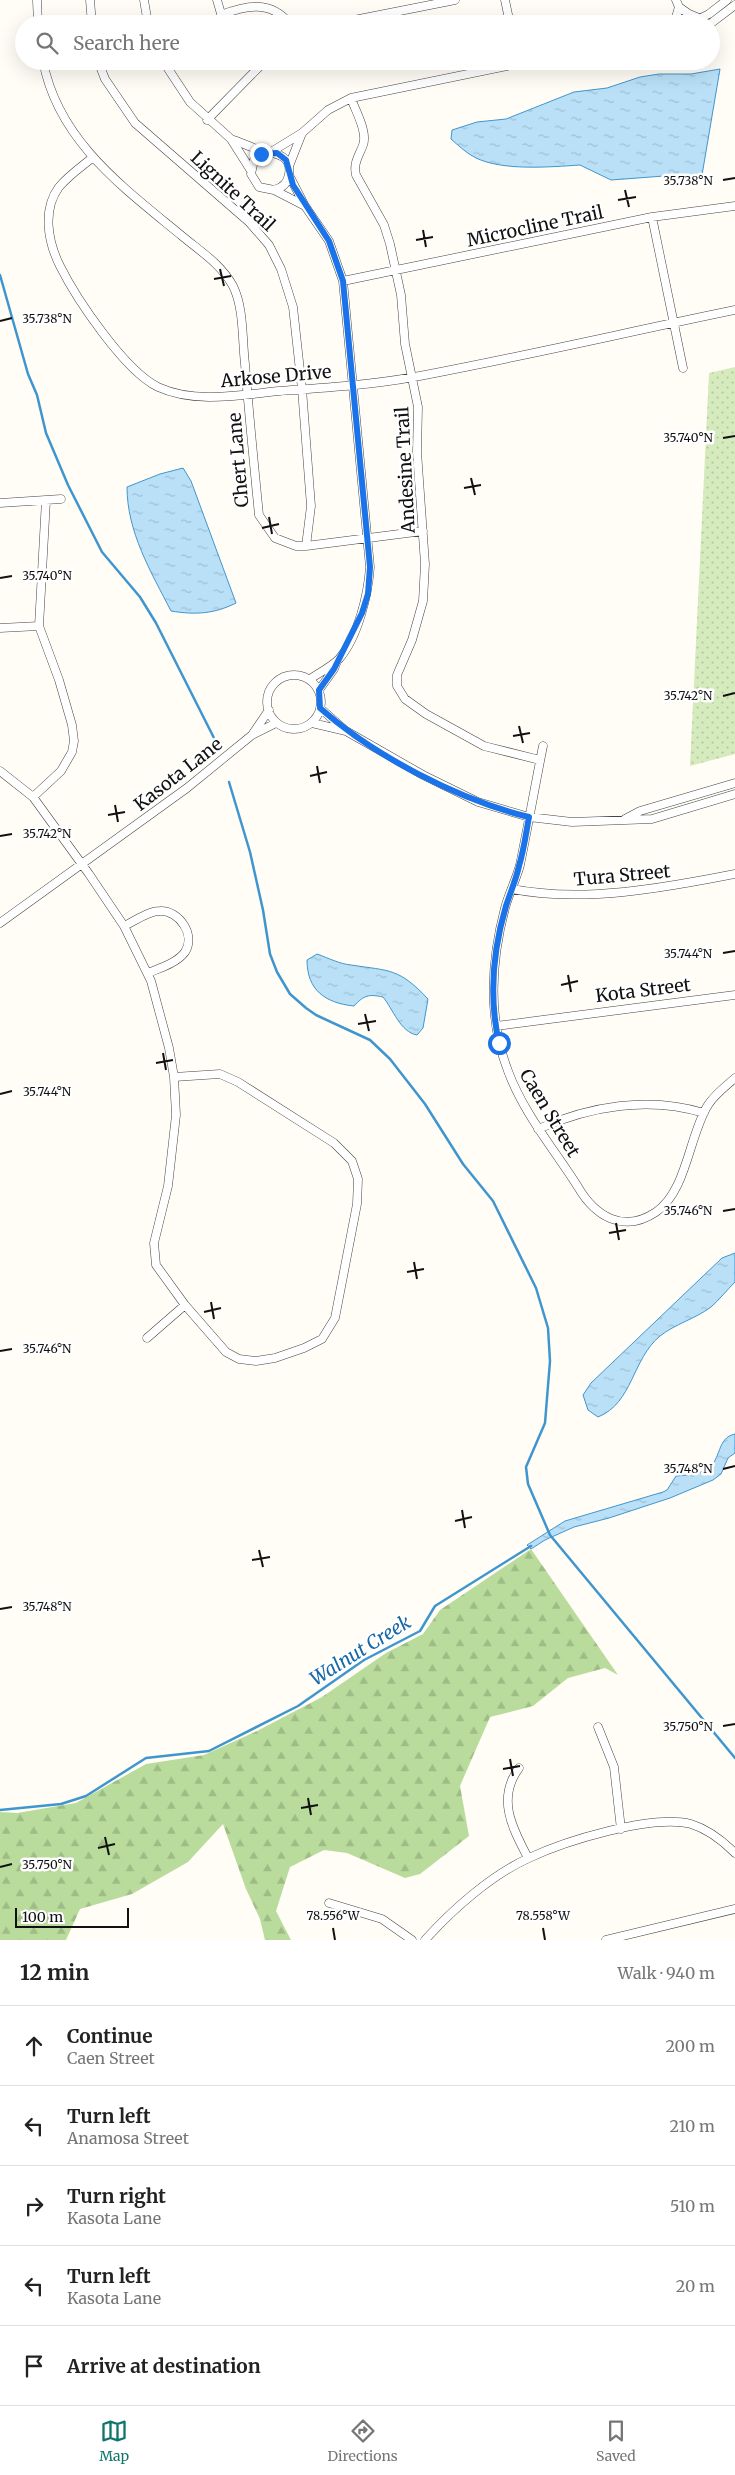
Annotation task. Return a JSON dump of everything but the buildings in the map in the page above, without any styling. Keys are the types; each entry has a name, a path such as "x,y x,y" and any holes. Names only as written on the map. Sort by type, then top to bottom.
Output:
{"street":[{"path":"37,0 38,15"},
{"path":"90,0 91,15"},
{"path":"144,0 146,15"},
{"path":"217,0 221,15 243,7 259,6 275,11 280,15"},
{"path":"373,15 426,3 455,0"},
{"path":"506,0 508,15"},
{"path":"707,15 728,0"},
{"path":"678,3 691,15"},
{"path":"720,17 735,6"},
{"name":"Chert Lane","path":"47,70 60,108 92,158 117,184 219,265 227,276 238,300 259,515 270,532 280,541 306,546 368,537 423,532"},
{"name":"Lignite Trail","path":"102,70 105,79 135,123 248,222 269,245 281,269 293,307 302,389 311,506 306,546"},
{"path":"168,70 183,94 207,120 231,140 250,169 252,180 259,187 274,190 305,206"},
{"path":"207,120 255,70"},
{"path":"250,169 257,156 282,148 328,110 351,98 485,70"},
{"name":"Andesine Trail","path":"351,98 363,132 364,144 354,168 384,225 401,295 405,344 418,407 417,452 425,564 423,601 412,640 397,675 397,686 404,699 426,714 484,746 540,760"},
{"path":"274,190 284,185 289,175 289,166 302,133"},
{"path":"231,140 282,156 289,166"},
{"name":"Arkose Drive","path":"92,158 68,178 53,197 48,230 61,268 89,311 133,369 140,376 159,387 182,394 198,396 247,394 412,377 735,310"},
{"path":"289,175 305,206 329,241 343,281 370,567 368,594 358,622 334,669 319,690"},
{"name":"Microcline Trail","path":"343,281 652,217 735,206"},
{"path":"652,217 683,368"},
{"path":"32,797 61,771 72,752 74,741 72,724 59,680 39,626 46,500"},
{"path":"0,503 61,500"},
{"path":"0,628 39,626"},
{"path":"312,723 320,708 319,690 310,679 337,661"},
{"name":"Kasota Lane","path":"0,923 187,788 252,734 269,710 268,696 275,684 282,679 296,675 310,679"},
{"path":"320,708 346,731 450,790 495,808 529,817 572,822 652,819 735,794"},
{"path":"269,710 276,723 288,728 297,728 312,723 337,731 346,731"},
{"name":"Kasota Lane","path":"252,734 276,723"},
{"name":"Caen Street","path":"543,746 520,866 497,942 494,973 496,1026 507,1071 538,1129 587,1202 601,1215 613,1220 630,1221 657,1212 669,1199 678,1182 704,1113 716,1095 735,1078"},
{"path":"0,771 32,797 82,865 124,926 148,973 162,1018 174,1077 176,1115 168,1186 154,1243 156,1265 185,1305 226,1352 239,1358 256,1361 275,1358 304,1348 322,1339 335,1318 357,1204 358,1179 352,1161 334,1143 238,1082 220,1074 174,1077"},
{"path":"625,819 640,811 735,783"},
{"name":"Tura Street","path":"512,889 539,894 593,894 690,883 735,874"},
{"path":"124,926 159,910 171,912 180,919 187,930 188,942 185,952 176,960 148,973"},
{"name":"Kota Street","path":"496,1026 735,995"},
{"path":"538,1129 584,1112 657,1103 679,1105 704,1113"},
{"path":"147,1338 185,1305"},
{"path":"598,1727 614,1767 621,1829"},
{"path":"519,1768 513,1777 507,1805 512,1827 528,1858"},
{"path":"425,1940 461,1904 528,1858 581,1840 621,1829 669,1822 687,1823 709,1832 735,1853"},
{"path":"329,1903 382,1919 412,1940"},
{"path":"606,1940 735,1909"}],"green space":[{"path":"735,367 735,754 690,766 709,373"},
{"path":"531,1549 618,1675 605,1668 568,1678 533,1706 490,1717 460,1786 469,1836 420,1874 405,1878 347,1853 324,1850 290,1867 276,1911 291,1940 265,1940 260,1919 246,1889 223,1824 188,1862 132,1894 80,1909 66,1940 0,1940 0,1812 17,1813 76,1803 146,1764 204,1755 257,1731 322,1697 386,1653 423,1634 440,1610"}],"water":[{"path":"720,70 701,181 664,176 611,180 580,165 527,167 499,165 476,158 451,139 452,130 477,122 506,119 574,92 607,88 640,77 659,74 691,74"},
{"path":"183,468 191,481 236,603 228,607 196,613 171,611 136,536 128,504 127,487 160,474"},
{"path":"317,954 343,963 385,970 409,981 428,999 423,1028 417,1035 411,1033 401,1025 383,997 367,996 354,1006 334,1002 326,998 314,987 308,970 307,960"},
{"path":"735,1253 735,1282 711,1307 660,1336 643,1356 619,1402 610,1410 598,1417 588,1410 583,1395 591,1383 722,1258"},
{"path":"735,1434 735,1453 728,1458 721,1474 713,1480 670,1498 609,1518 574,1527 545,1540 531,1549 527,1545 565,1521 663,1492 667,1490 676,1476 696,1474 707,1469 712,1465 725,1440"}],"waterway":[{"path":"0,275 28,374 37,395 46,433 68,485 102,552 140,597 156,623 215,740"},
{"path":"229,782 250,852 263,910 270,954 277,972 290,994 316,1015 370,1040 390,1059 425,1104 463,1164 493,1201 536,1288 548,1328 550,1361 545,1423 526,1467 528,1484 550,1535 735,1758"},
{"name":"Walnut Creek","path":"0,1810 61,1804 86,1796 146,1758 209,1751 298,1706 364,1660 420,1631 435,1606 531,1546"}],"route":[{"path":"261,154 266,152 277,153 286,160 290,170 289,175 296,191 329,241 343,281 370,567 368,594 362,613 334,669 319,690 320,708 346,731 450,790 504,811 529,817 520,866 506,906 497,942 494,1004 499,1043"}]}
